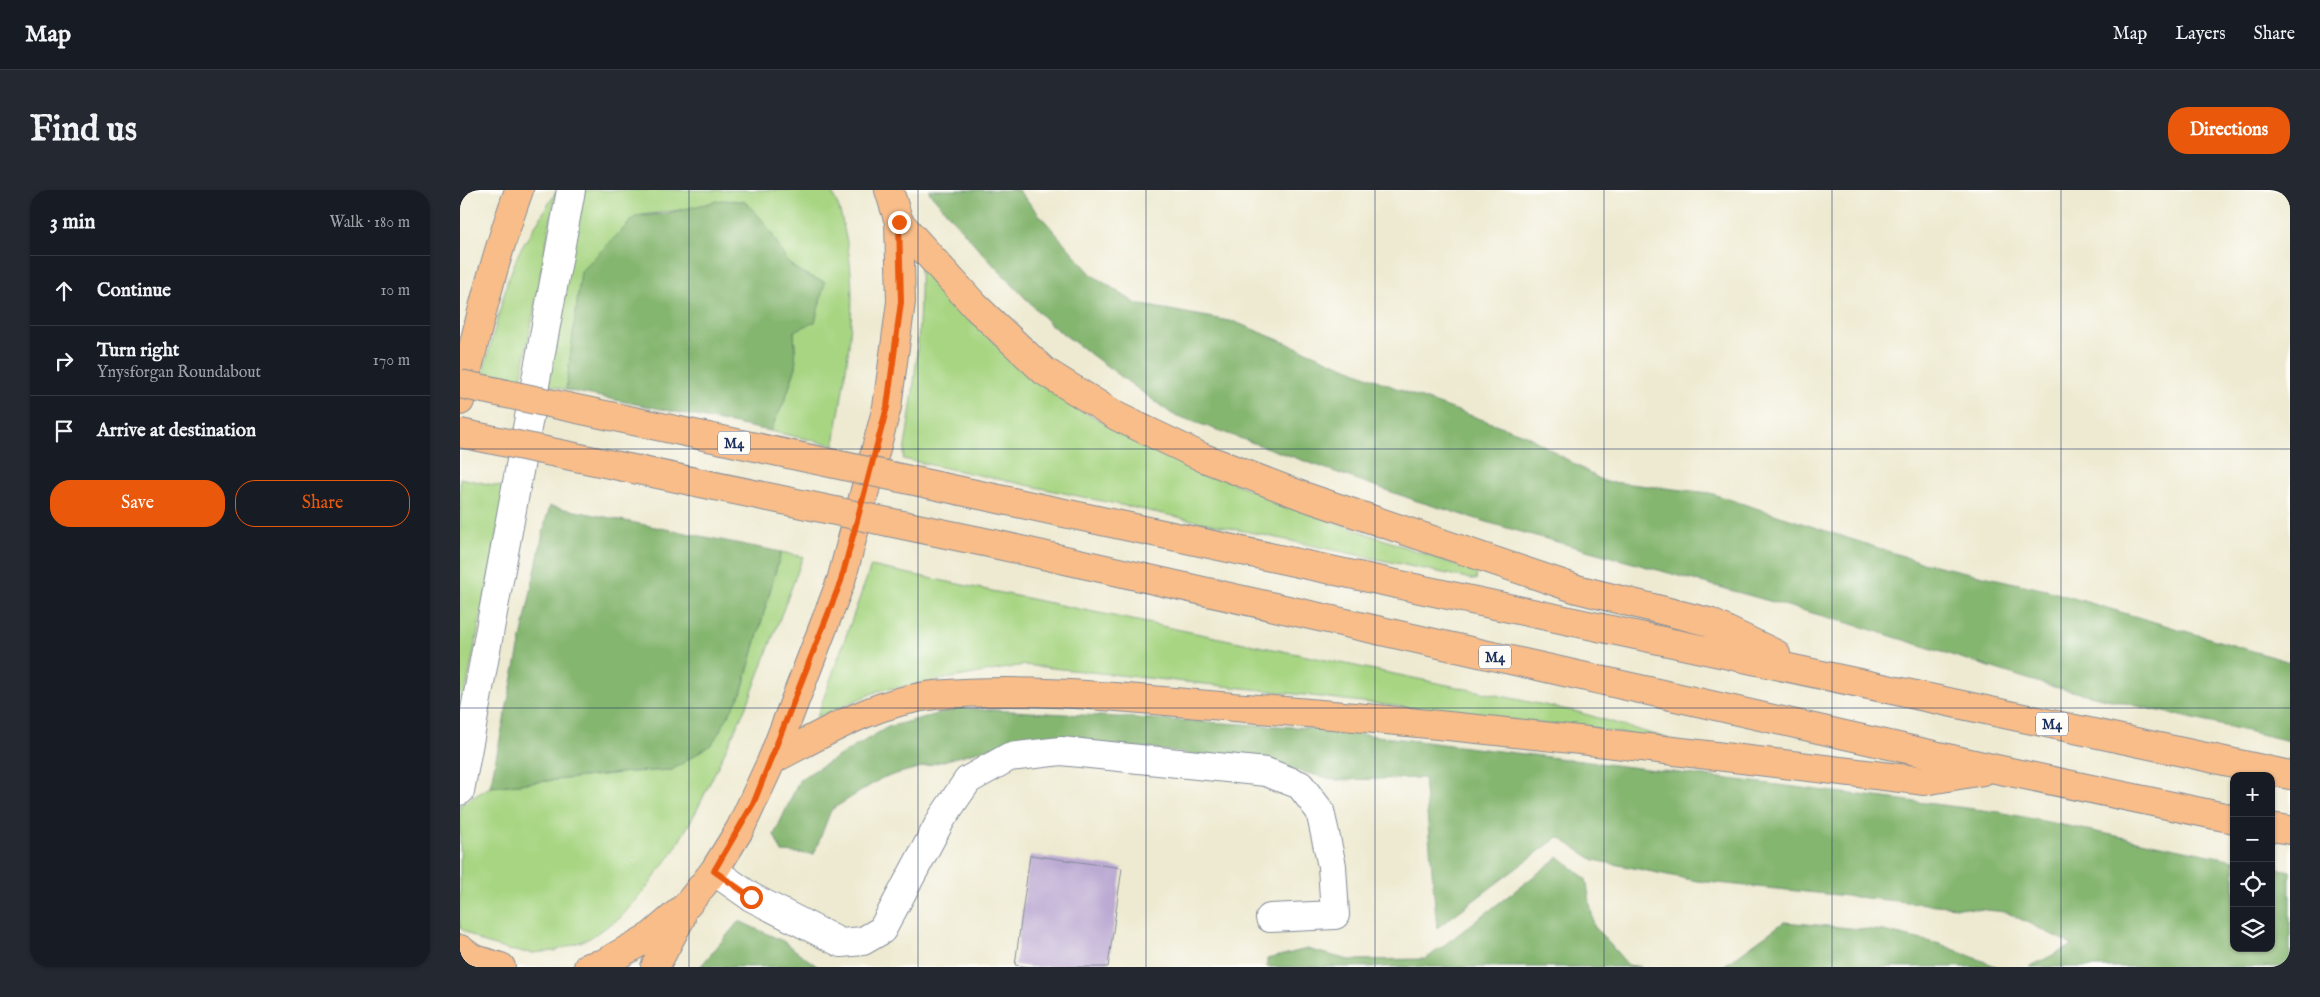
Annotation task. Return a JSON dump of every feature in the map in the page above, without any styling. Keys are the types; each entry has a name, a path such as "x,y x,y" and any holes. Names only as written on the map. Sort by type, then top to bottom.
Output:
{"main road":[{"path":"460,401 481,314 508,220 519,190"},
{"path":"588,967 604,963 651,936 687,905 714,871 743,822 772,760 841,581 887,407 901,302 899,222 889,190"},
{"name":"M4","path":"899,222 975,306 1044,371 1118,417 1204,458 1418,537 1577,589 1709,622 1813,672"},
{"name":"M4","path":"460,384 2290,775"},
{"name":"M4","path":"460,433 994,544 1996,769 2230,818"},
{"name":"M4","path":"772,760 850,720 889,704 934,696 1040,692 1282,710 1513,732 1924,781 1996,769"},
{"path":"2275,827 2290,830"},
{"path":"655,967 687,905"},
{"path":"460,949 472,958 501,967"}],"lane":[{"path":"460,791 571,190"},
{"path":"714,871 751,897 841,943 863,941 882,930 942,818 968,780 1009,757 1070,752 1266,772 1300,785 1320,811 1332,866 1335,915 1270,918"}],"green space":[{"path":"577,190 830,190 842,218 852,283 852,310 847,364 834,445 770,431 785,400 796,367 794,331 825,282 793,267 782,254 765,224 693,208 636,216 581,272 566,390 542,383"},
{"path":"930,190 1018,190 1092,275 1137,304 1235,322 1413,395 1526,435 1603,481 1710,493 1921,562 2046,590 2290,662 2290,741 2050,686 1859,626 1500,526 1417,501 1172,414 1051,325 985,256 929,192"},
{"path":"556,192 521,380 483,372 508,280 519,252"},
{"path":"721,200 744,201 763,221 792,266 825,282 815,322 794,331 796,367 785,400 770,431 566,390 581,271 636,216 665,214"},
{"path":"920,260 960,307 1004,352 1053,392 1090,415 1128,436 1258,493 1477,572 1476,580 903,459 916,360 920,310"},
{"path":"460,478 507,488 460,720"},
{"path":"550,506 781,552 741,694 712,744 672,770 630,772 490,787"},
{"path":"781,552 803,557 748,703 697,810 673,852 646,889 620,918 588,939 555,951 532,953 508,950 482,942 460,928 460,805 490,787 630,772 672,770 741,694"},
{"path":"871,566 1578,712 1669,739 1262,690 1024,665 878,691 817,717"},
{"path":"959,708 1311,728 1999,812 2230,859 2230,952 2275,952 2275,868 2290,871 2290,967 2029,967 2073,945 2006,912 1697,881 1594,860 1558,837 1437,928 1424,778 1336,780 1294,770 1149,748 1022,739 882,778 831,810 814,854 782,852 774,835 800,779 888,727"},
{"path":"1559,857 1586,879 1594,926 1628,965 1641,967 1267,967 1267,959 1307,949 1349,960 1426,959"},
{"path":"739,921 783,941 818,967 700,967"},
{"path":"1784,922 1883,931 1940,944 1998,967 1722,967"}],"building":[{"path":"1030,855 1122,868 1108,967 1030,967 1015,965"}],"route":[{"path":"751,897 714,871 754,802 841,581 887,407 901,302 899,222"}]}
